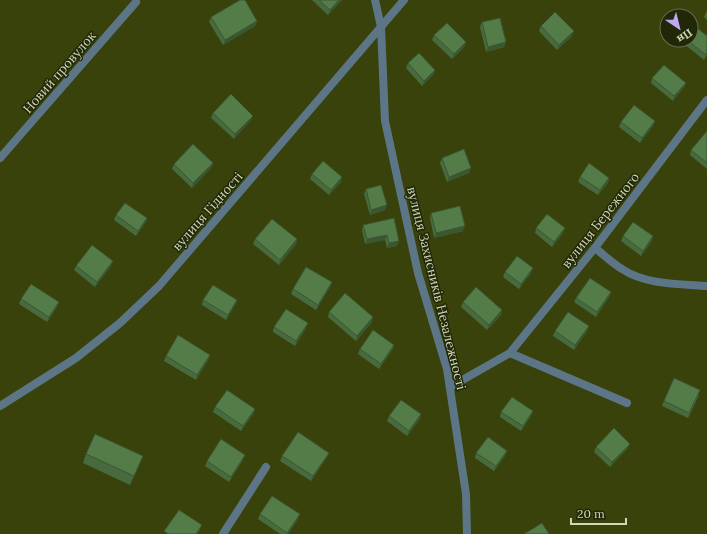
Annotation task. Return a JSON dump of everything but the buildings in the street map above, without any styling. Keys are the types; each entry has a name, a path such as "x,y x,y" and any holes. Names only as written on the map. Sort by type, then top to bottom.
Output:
{"street":[{"name":"вулиця Захисників Незалежності","path":"375,0 381,27 385,121 418,273 447,369 466,494 467,534"},
{"name":"вулиця Гідності","path":"0,406 76,358 120,323 159,286 404,0"},
{"name":"Новий провулок","path":"0,158 136,2"},
{"name":"вулиця Бережного","path":"450,387 510,353 595,248 707,100"},
{"path":"595,248 622,270 640,278 671,284 707,286"},
{"path":"510,353 627,403"},
{"path":"223,534 266,467"}]}
